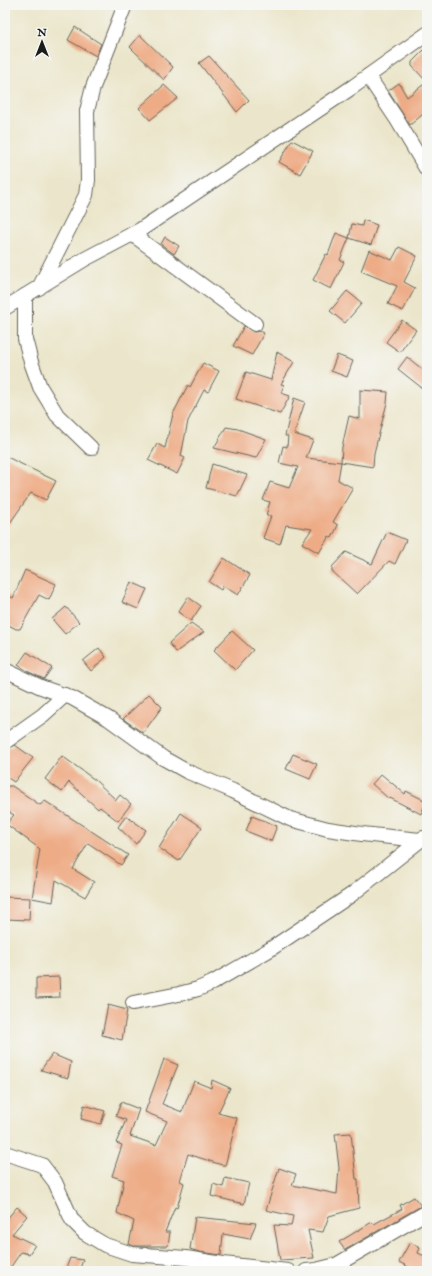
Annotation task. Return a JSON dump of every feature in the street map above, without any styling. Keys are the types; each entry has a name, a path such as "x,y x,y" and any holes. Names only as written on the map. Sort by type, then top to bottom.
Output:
{"street":[{"path":"39,288 86,195 88,180 87,112 93,87 125,5"},
{"path":"5,308 85,259 132,234 368,76 427,34"},
{"path":"368,76 396,118 427,170"},
{"path":"132,234 255,324"},
{"path":"25,296 25,339 40,387 57,415 91,448"},
{"path":"5,670 41,687 72,698 109,719 163,758 186,771 233,791 290,819 328,829 362,834 424,838"},
{"path":"5,742 43,715 65,695"},
{"path":"133,1003 198,989 224,976 269,950 350,895 424,838"},
{"path":"5,1153 42,1165 55,1182 72,1220 84,1233 105,1245 132,1254 186,1258 223,1264 288,1271"},
{"path":"306,1271 336,1265 427,1212"}],"building":[{"path":"75,27 101,44 96,56 68,40"},
{"path":"140,35 173,67 164,80 130,47"},
{"path":"427,47 427,82 412,66 412,62"},
{"path":"209,56 249,100 237,112 199,63"},
{"path":"427,82 427,111 410,125 388,91 399,83 407,97"},
{"path":"164,85 178,98 150,120 139,108"},
{"path":"292,140 313,151 300,174 279,162"},
{"path":"363,220 377,225 371,245 349,238 352,224 362,226"},
{"path":"336,233 349,238 340,260 344,262 331,289 313,280 326,254 328,255"},
{"path":"165,237 179,246 174,254 161,244"},
{"path":"399,247 417,256 404,282 415,288 403,311 388,304 397,286 361,271 369,250 392,260"},
{"path":"347,291 362,303 345,323 330,311"},
{"path":"402,320 416,330 400,352 386,342"},
{"path":"244,326 254,332 260,331 264,333 252,355 233,346"},
{"path":"277,352 294,362 281,384 284,385 281,393 290,396 280,414 236,399 246,372 271,380"},
{"path":"337,355 353,361 347,377 331,371"},
{"path":"407,357 427,373 427,392 398,369"},
{"path":"203,363 219,371 208,392 204,390 188,421 181,456 185,458 177,474 148,460 157,444 165,448 173,414 188,385 190,387"},
{"path":"360,390 388,392 387,403 374,453 373,467 341,462 342,447 349,416 360,419"},
{"path":"294,398 305,402 294,434 313,440 306,458 341,462 338,480 353,488 333,522 338,525 332,538 329,536 319,553 302,543 312,529 286,525 280,544 263,538 271,516 266,515 270,502 263,500 270,482 289,488 298,467 279,463 283,446 287,447 288,436 285,436"},
{"path":"226,427 238,429 266,439 256,458 214,448"},
{"path":"5,456 56,481 46,500 31,493 5,530"},
{"path":"212,464 247,475 237,496 206,488"},
{"path":"387,532 406,540 395,564 389,561 357,594 332,571 332,567 346,552 372,564"},
{"path":"224,558 250,575 238,595 223,586 221,590 209,582"},
{"path":"25,570 56,584 49,600 39,595 20,629 16,629 5,623 5,594 13,598"},
{"path":"131,582 147,589 138,609 122,602"},
{"path":"188,597 201,606 191,621 178,612"},
{"path":"66,607 79,622 65,634 52,619"},
{"path":"191,623 204,632 176,652 169,643"},
{"path":"232,631 253,650 235,670 214,650"},
{"path":"99,648 106,657 91,671 83,661"},
{"path":"27,652 52,668 44,679 18,665"},
{"path":"149,694 162,707 143,733 123,719"},
{"path":"15,745 33,758 14,782 5,776 5,750"},
{"path":"293,754 317,764 310,779 286,769"},
{"path":"62,756 95,780 116,800 120,795 131,804 118,821 100,807 98,809 69,782 62,792 45,779"},
{"path":"381,774 405,794 406,791 426,801 421,814 390,798 389,799 372,784"},
{"path":"8,786 12,786 40,805 45,801 128,855 121,865 88,843 73,869 94,882 85,897 56,880 53,902 32,898 40,849 6,824 14,815 5,810 5,790"},
{"path":"181,813 202,827 179,861 159,848"},
{"path":"126,816 146,830 136,844 118,827"},
{"path":"252,816 277,826 271,841 246,831"},
{"path":"5,897 30,898 29,920 5,919"},
{"path":"59,977 60,997 36,998 36,978"},
{"path":"108,1005 127,1010 122,1040 102,1035"},
{"path":"52,1054 71,1062 68,1078 41,1070"},
{"path":"164,1059 178,1065 162,1104 182,1112 194,1081 211,1088 212,1080 230,1088 218,1113 237,1118 225,1166 188,1154 180,1181 184,1183 177,1208 175,1207 165,1232 170,1232 168,1246 134,1246 129,1244 134,1221 117,1213 124,1180 112,1176 122,1145 116,1143 126,1120 116,1116 121,1102 139,1109 130,1136 156,1145 167,1121 145,1112"},
{"path":"84,1105 105,1111 101,1124 81,1119"},
{"path":"351,1133 356,1179 358,1179 359,1208 329,1216 323,1232 308,1230 314,1258 280,1260 274,1225 291,1226 293,1216 266,1210 279,1168 296,1174 292,1185 337,1194 339,1168 335,1134"},
{"path":"225,1178 249,1183 244,1204 211,1196 213,1184 223,1187"},
{"path":"414,1197 421,1206 345,1250 339,1242 372,1222 374,1224 402,1209 400,1205"},
{"path":"17,1207 27,1216 12,1234 35,1245 29,1254 21,1252 8,1271 5,1271 5,1221"},
{"path":"195,1217 256,1223 250,1239 223,1234 221,1255 199,1252 190,1249"},
{"path":"410,1242 420,1248 418,1253 427,1257 427,1271 416,1271 399,1262"},
{"path":"70,1258 83,1260 79,1271 65,1271"}]}
